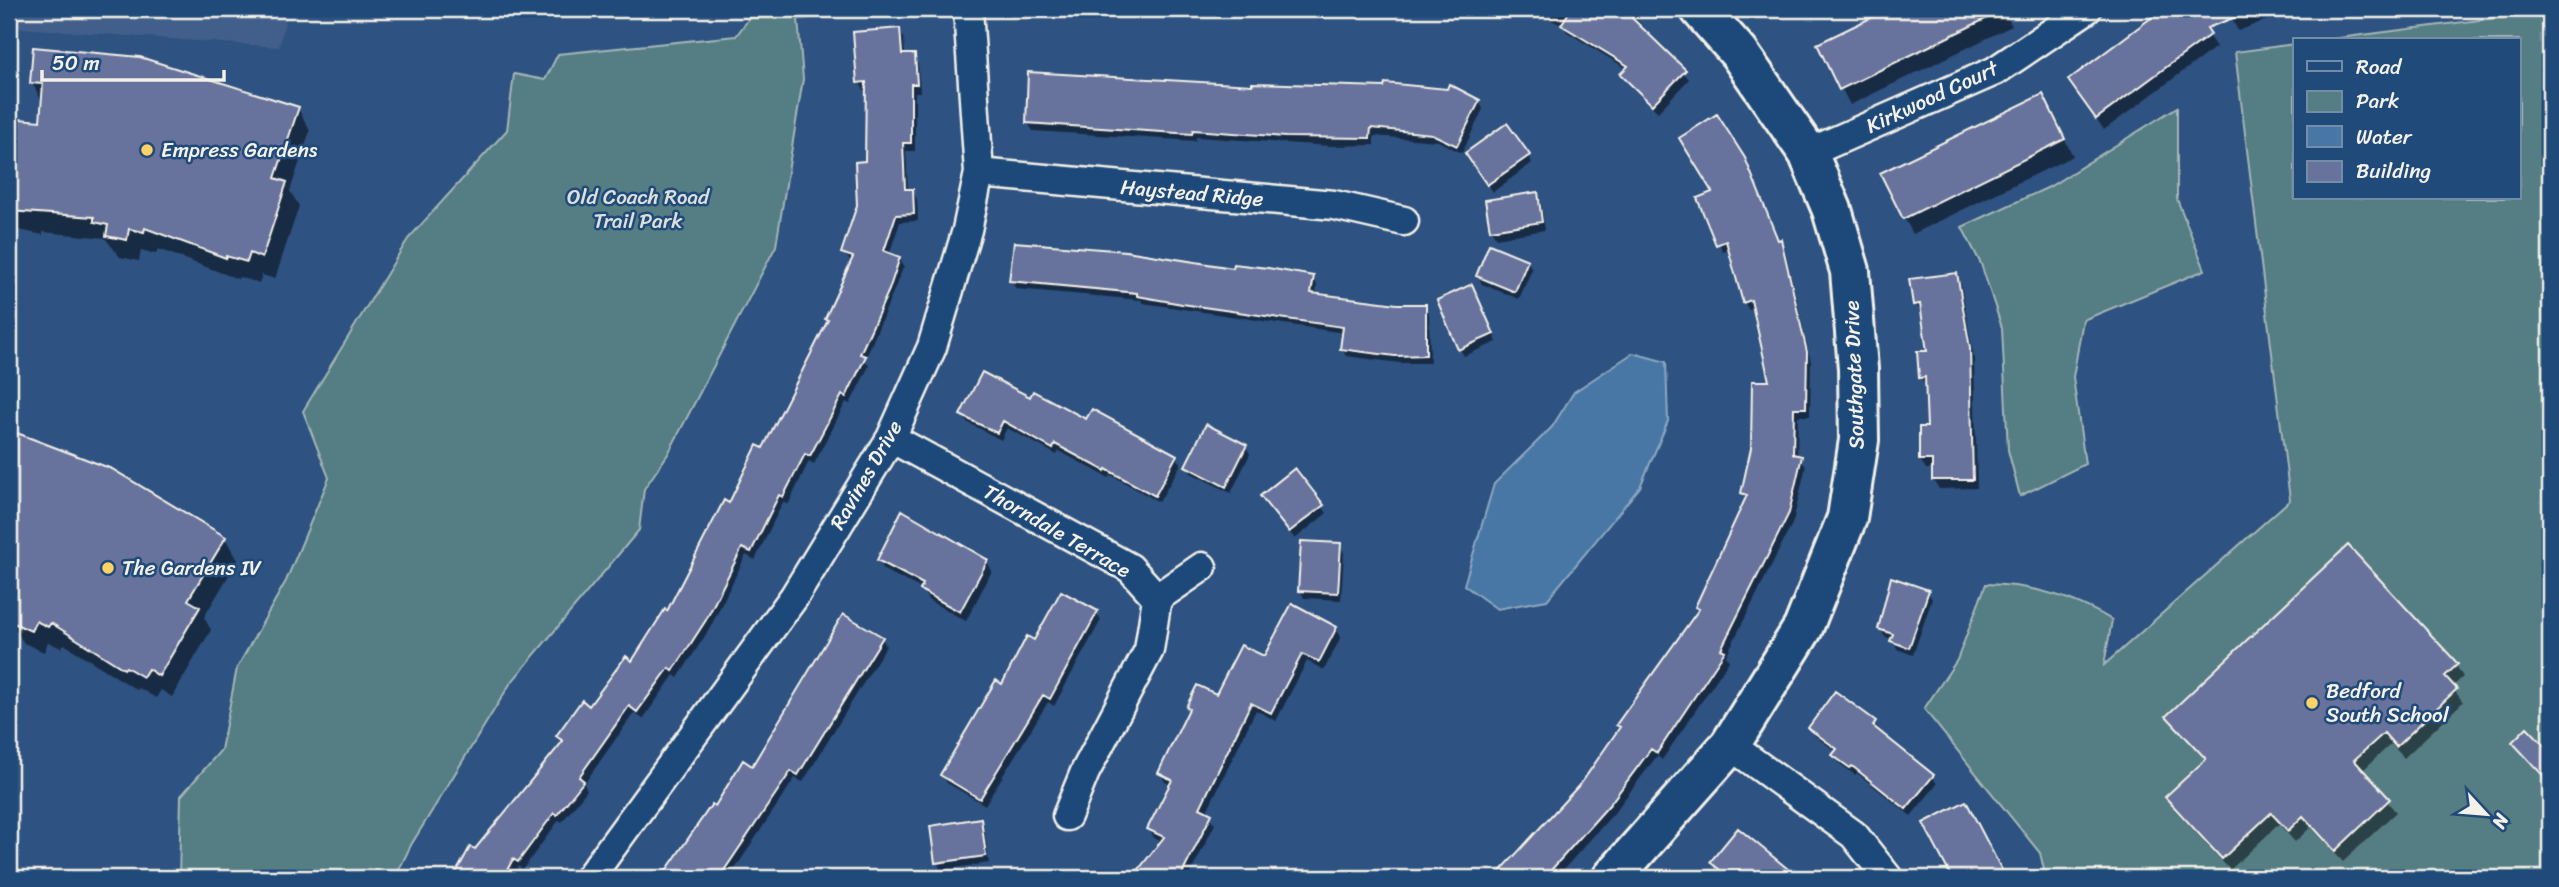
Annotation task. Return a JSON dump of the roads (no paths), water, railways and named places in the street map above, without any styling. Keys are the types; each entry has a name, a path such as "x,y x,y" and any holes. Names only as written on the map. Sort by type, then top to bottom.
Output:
{"street":[{"name":"Ravines Drive","path":"589,878 794,597 891,438 932,347 967,230 979,173 968,9"},
{"name":"Southgate Drive","path":"1612,878 1730,745 1803,628 1847,518 1859,440 1858,369 1850,271 1832,210 1808,153 1739,53 1700,9"},
{"name":"Kirkwood Court","path":"1808,153 1995,71 2087,9"},
{"name":"Haystead Ridge","path":"979,173 1334,205 1404,221"},
{"name":"Thorndale Terrace","path":"891,438 1130,568 1157,598"},
{"path":"1067,816 1085,772 1149,650 1157,598 1202,567"},
{"path":"1730,745 1854,835 1888,878"}],"water":[{"path":"1633,353 1666,362 1668,421 1640,487 1547,600 1497,609 1464,585 1494,484 1552,427 1574,392"}],"place":[{"name":"Empress Gardens","path":"147,150"},
{"name":"The Gardens IV","path":"108,568"},
{"name":"Bedford South School","path":"2312,703"}],"park label":[{"name":"Old Coach Road Trail Park","path":"638,209"}]}
